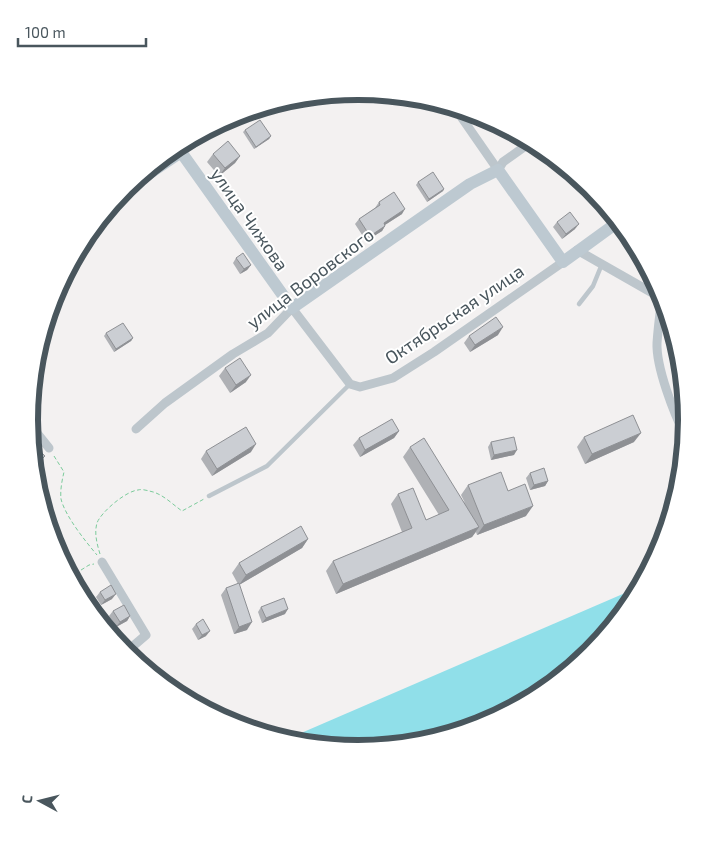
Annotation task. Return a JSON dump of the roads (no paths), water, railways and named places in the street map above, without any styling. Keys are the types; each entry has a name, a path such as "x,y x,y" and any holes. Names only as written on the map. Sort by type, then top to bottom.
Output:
{"street":[{"path":"463,118 563,262"},
{"name":"улица Воровского","path":"136,429 165,403 233,354 268,333 292,308 470,184 498,170 502,162 524,147"},
{"name":"улица Чижова","path":"182,153 292,308 350,384"},
{"name":"Октябрьская улица","path":"350,384 360,387 393,378 434,352 611,227"},
{"path":"577,250 650,291"},
{"path":"660,316 657,345 661,368 678,421"},
{"path":"38,434 49,448"},
{"path":"102,562 146,635 131,647"}],"lane":[{"path":"579,304 594,286 602,264"},
{"path":"209,496 267,466 350,384"}],"water":[{"path":"628,592 598,631 568,661 535,687 480,716 440,730 399,738 337,740 298,735"}]}
